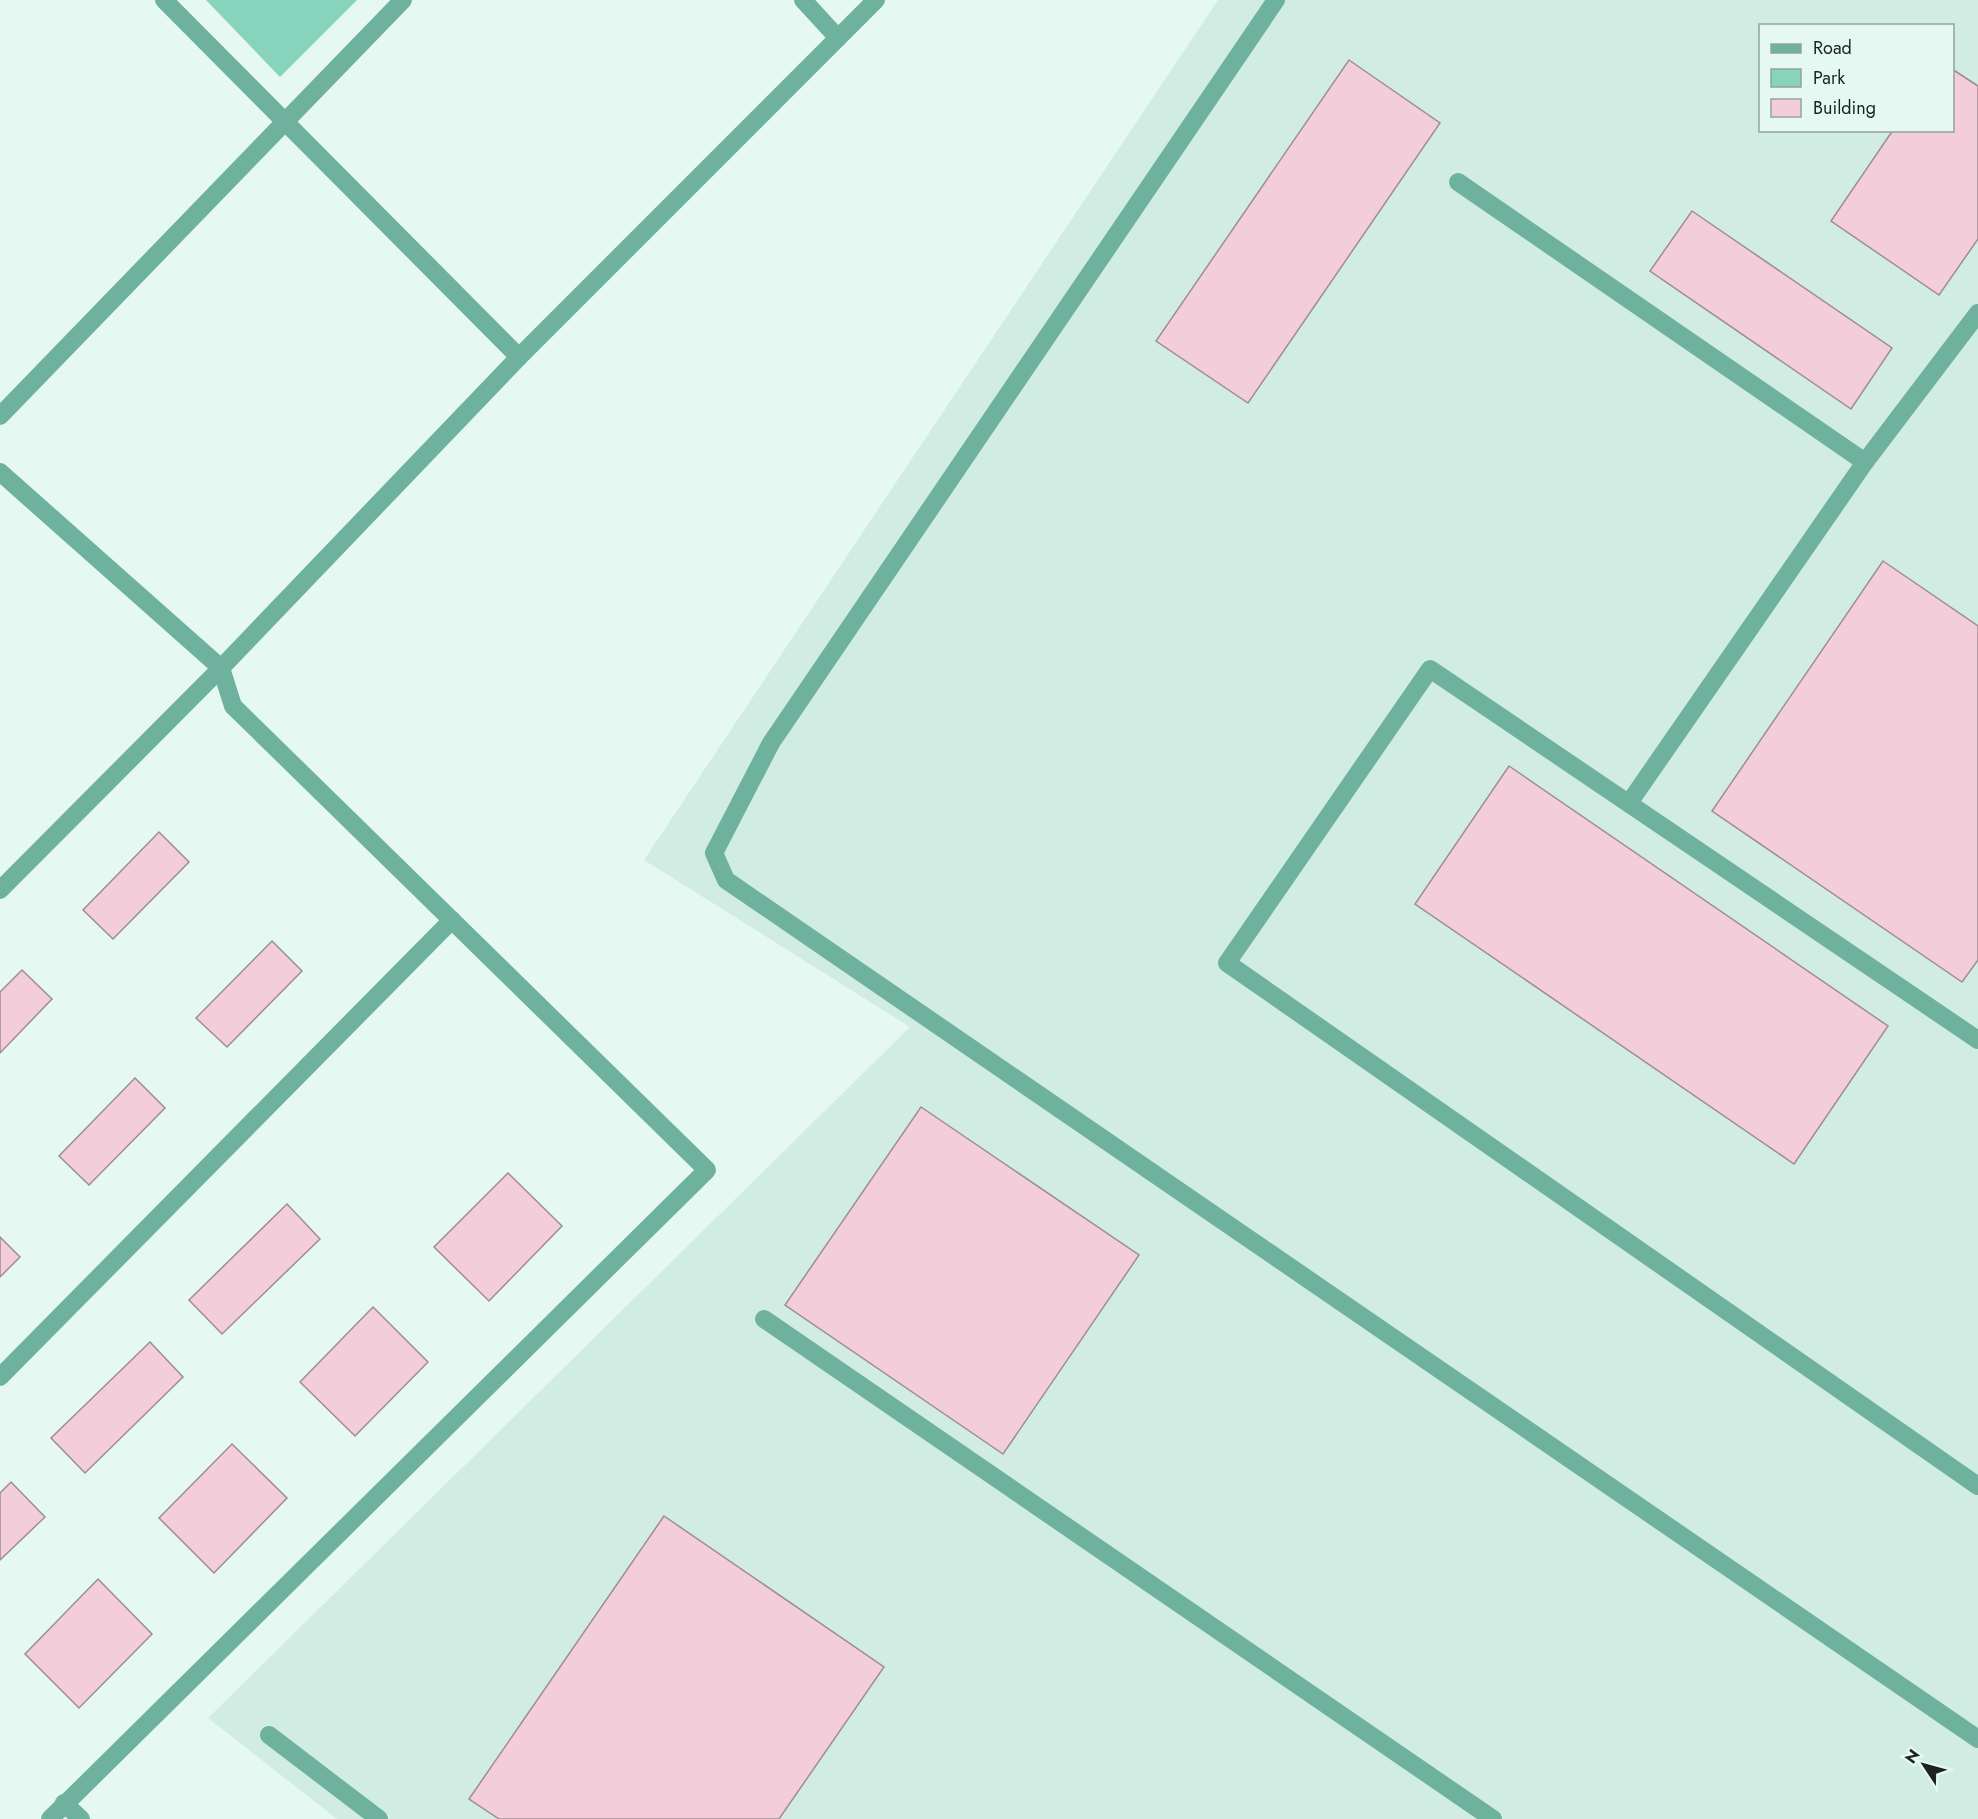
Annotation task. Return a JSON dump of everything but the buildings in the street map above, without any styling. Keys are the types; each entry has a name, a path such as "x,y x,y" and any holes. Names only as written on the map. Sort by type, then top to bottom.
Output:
{"street":[{"path":"164,0 519,357"},
{"path":"0,416 404,0"},
{"path":"803,0 838,38"},
{"path":"0,890 221,668 519,357 876,0"},
{"path":"1276,0 771,742 714,853 726,880 1978,1739"},
{"path":"1458,182 1865,462"},
{"path":"1629,803 1865,462 1978,313"},
{"path":"0,472 221,668 234,706 707,1170 50,1819"},
{"path":"1976,1033 1430,669 1227,963 1978,1486"},
{"path":"0,1377 452,920"},
{"path":"764,1319 1493,1819"},
{"path":"269,1735 380,1819"},
{"path":"64,1803 81,1819"}],"shaded area":[{"path":"1218,0 1978,0 1978,1819 337,1819 208,1718 910,1027 644,860"}],"green space":[{"path":"206,0 357,0 280,77"}]}
